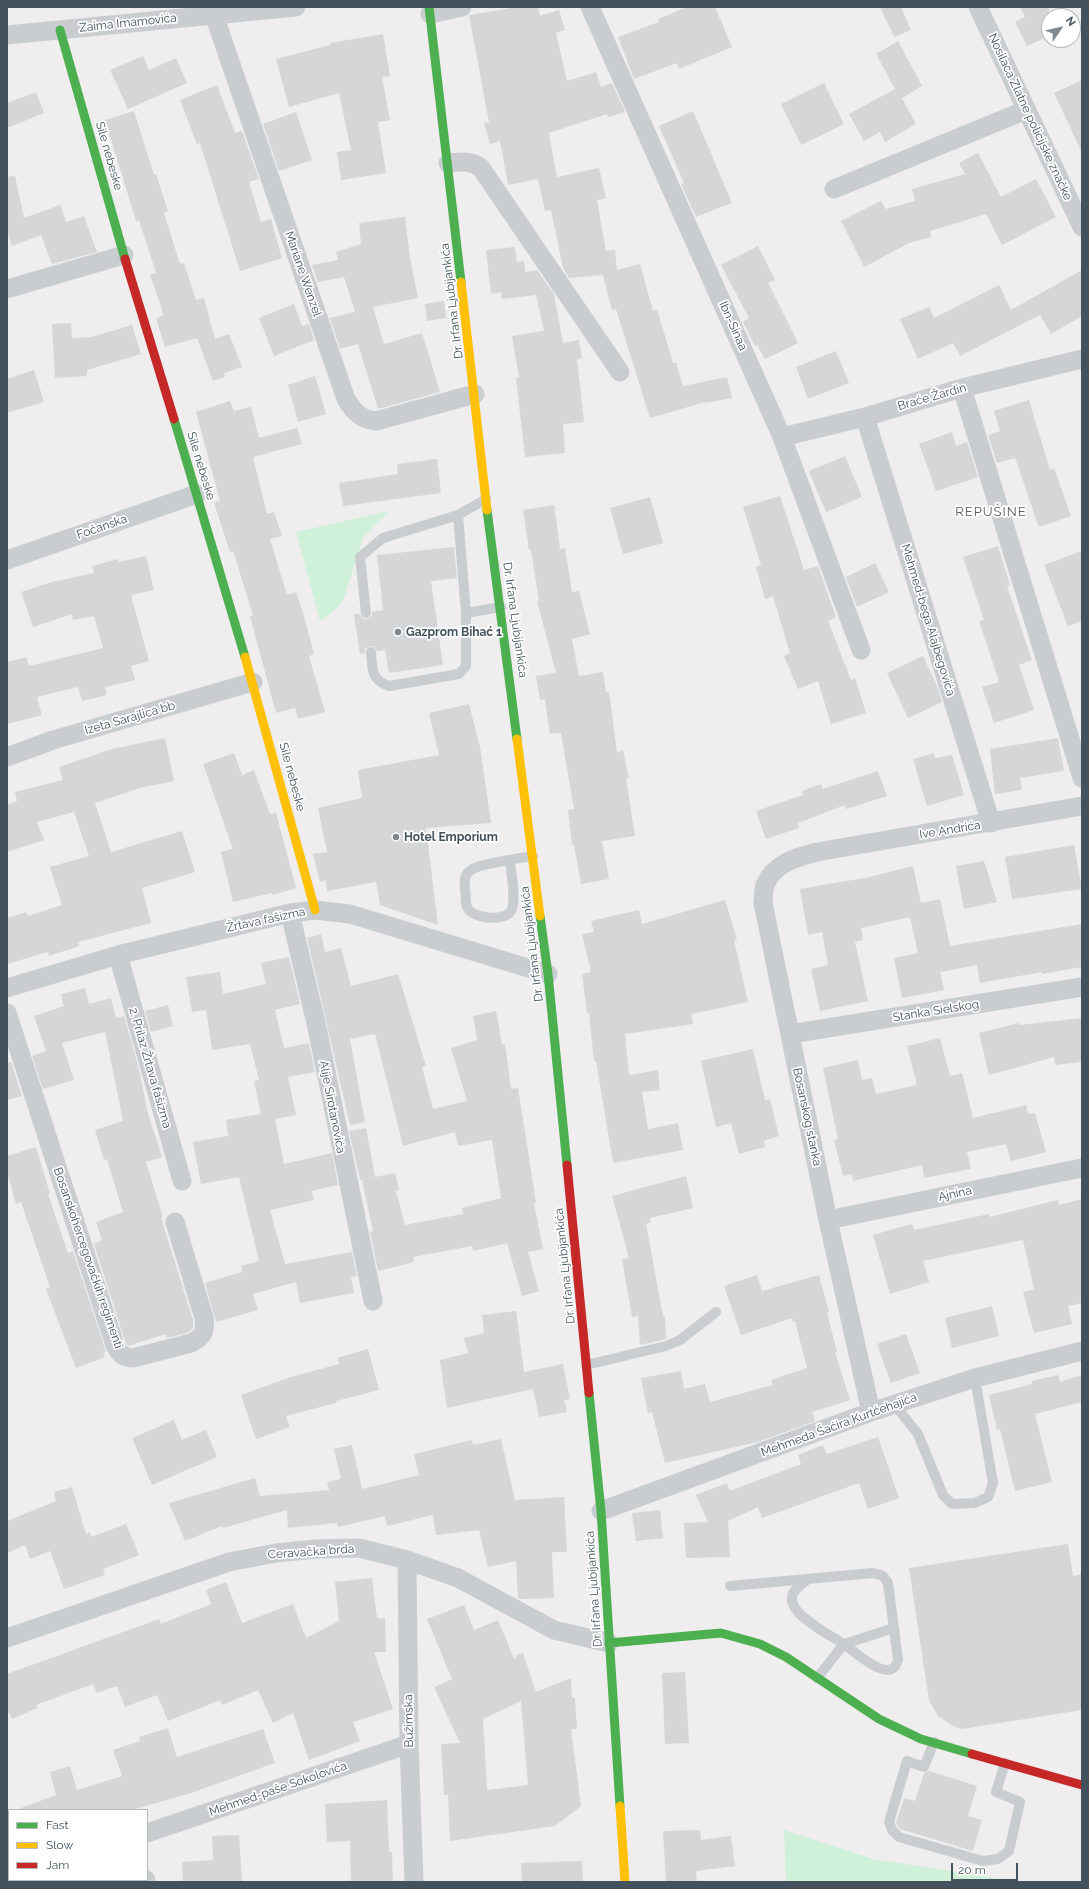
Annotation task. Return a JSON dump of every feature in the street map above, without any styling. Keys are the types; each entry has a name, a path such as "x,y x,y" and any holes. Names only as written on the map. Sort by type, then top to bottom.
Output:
{"main road":[{"name":"Dr. Irfana Ljubijankića","path":"430,10 486,499 502,607 548,974 601,1512 626,1882"},
{"name":"Sile nebeske","path":"60,30 124,255 254,682 315,910"},
{"path":"609,1643 721,1633 760,1644 786,1657 879,1719 921,1739 1082,1785"}],"street":[{"name":"Zaima Imamovića","path":"7,35 296,7"},
{"path":"430,10 462,7"},
{"name":"Ibn-Sinaa","path":"590,7 782,438 861,650"},
{"name":"Nosilaca Zlatne policijske značke","path":"978,7 1082,227"},
{"name":"Mariane Wenzel","path":"214,15 346,399 355,413 364,420 376,422 475,394"},
{"path":"834,189 1026,110"},
{"path":"448,163 475,163 481,168 620,372"},
{"path":"7,289 124,255"},
{"name":"Braće Žardin","path":"782,438 865,417 962,388 1082,359"},
{"path":"962,388 1082,778"},
{"name":"Mehmed-bega Alajbegovića","path":"865,417 991,823"},
{"name":"Fočanska","path":"7,560 197,494"},
{"name":"Izeta Sarajlica bb","path":"7,757 53,740 254,682"},
{"name":"Ive Andrića","path":"817,852 1082,806"},
{"name":"Bosanskog stanka","path":"817,852 793,858 776,869 765,885 763,904 828,1220 870,1412"},
{"name":"Žrtava fašizma","path":"7,988 118,955 290,913 315,910 350,914 548,974"},
{"name":"Alije Sirotanovića","path":"290,913 316,1023 372,1301"},
{"name":"2. Prilaz Žrtava fašizma","path":"118,955 182,1181"},
{"name":"Stanka Sielskog","path":"790,1034 1082,987"},
{"name":"Bosanskohercegovačkih regimenti","path":"7,1013 115,1345 122,1356 133,1358 191,1343 197,1340 204,1333 204,1318 175,1222"},
{"name":"Ajnina","path":"828,1220 1082,1168"},
{"name":"Mehmeda Šaćira Kurtćehajića","path":"601,1512 870,1412 975,1378 1082,1351"},
{"name":"Ceravačka brda","path":"7,1638 229,1562 276,1553 316,1549 359,1548 407,1560 458,1578 554,1630 609,1643"},
{"name":"Bužimska","path":"407,1560 409,1744 414,1882"},
{"name":"Mehmed-paše Sokolovića","path":"148,1833 409,1744"}],"lane":[{"path":"366,613 360,557 383,538 458,515 486,499"},
{"path":"371,652 373,676 380,683 389,686 459,674 466,666 466,614 458,515"},
{"path":"466,614 502,607"},
{"path":"510,860 513,901 512,911 506,916 480,918 473,914 467,907 464,882 467,873 472,868 510,860 533,856"},
{"path":"586,1366 666,1346 680,1340 716,1312"},
{"path":"894,1404 918,1434 943,1495 952,1504 975,1503 988,1497 993,1483 975,1378"},
{"path":"730,1586 873,1573 883,1576 888,1583 898,1660 894,1668 888,1671 880,1670 800,1615 793,1605 792,1597 796,1589 808,1579"},
{"path":"817,1678 844,1644 894,1628"},
{"path":"934,1742 924,1767 907,1762 889,1822 892,1830 899,1837 983,1861 998,1859 1009,1851 1020,1802 996,1792 1005,1763"}],"green space":[{"path":"389,511 363,538 343,601 331,614 320,621 296,532"},
{"path":"784,1830 873,1859 1021,1882 786,1882"}],"building":[{"path":"517,7 538,7 540,16 559,10 565,30 556,33 567,81 596,72 601,87 612,83 625,112 608,117 607,114 549,133 557,177 599,168 606,198 597,200 606,251 615,250 617,270 640,264 653,311 657,309 673,363 676,363 683,386 727,377 732,398 705,402 650,418 616,309 612,310 603,275 569,278 563,268 551,210 545,211 538,179 508,185 500,141 490,144 484,123 489,122 469,15"},
{"path":"687,7 715,7 732,47 679,69 677,63 634,79 618,37 659,22 658,19"},
{"path":"880,7 901,7 911,30 894,37"},
{"path":"1020,7 1049,7 1041,8 1041,40 1027,46 1015,22 1025,17"},
{"path":"383,34 390,76 382,77 390,120 378,122 386,173 341,180 337,152 351,150 339,93 289,107 276,59 330,45 330,43"},
{"path":"898,41 922,86 902,98 916,124 885,142 880,132 864,141 849,114 895,89 876,54"},
{"path":"143,56 149,70 176,58 187,83 128,109 110,70"},
{"path":"1082,80 1082,153 1054,93"},
{"path":"824,83 844,124 801,145 781,104"},
{"path":"217,85 235,133 242,131 259,179 249,182 261,222 271,219 282,258 240,271 200,143 197,144 180,100"},
{"path":"36,92 44,113 7,128 7,103"},
{"path":"134,111 154,175 156,174 168,211 164,213 180,264 184,263 196,300 204,298 215,339 229,334 242,367 224,373 225,377 213,381 197,338 165,347 156,318 164,315 150,275 156,273 139,220 136,221 105,120"},
{"path":"693,111 732,203 696,217 681,184 684,183 659,126"},
{"path":"296,112 312,160 279,171 263,124"},
{"path":"978,153 1001,197 1036,179 1056,217 1002,245 986,214 930,231 931,237 909,243 864,267 841,221 881,201 886,209 915,201 912,189 965,174 959,163"},
{"path":"15,176 24,218 60,205 66,222 84,216 97,252 52,264 41,235 12,246 7,231 7,177"},
{"path":"405,217 410,258 418,298 373,307 384,344 422,333 440,392 378,409 358,344 340,349 330,318 355,312 344,277 318,282 312,265 338,260 336,252 361,244 359,223"},
{"path":"758,246 775,280 768,283 798,343 765,359 757,345 755,346 743,322 749,318 721,265"},
{"path":"515,247 517,262 524,261 525,272 537,270 554,294 563,343 579,340 582,358 577,359 584,422 563,424 565,453 525,457 516,378 519,377 512,336 544,331 536,295 502,299 501,292 491,294 486,250"},
{"path":"1082,270 1082,316 1051,334 1040,315 960,356 953,343 918,359 900,319 929,307 934,318 999,285 1011,310"},
{"path":"444,301 446,318 427,321 425,304"},
{"path":"294,304 302,326 309,324 314,340 274,356 259,318"},
{"path":"71,323 72,338 92,337 132,325 141,354 87,370 87,376 55,378 52,324"},
{"path":"836,351 849,383 808,399 796,367"},
{"path":"34,370 44,402 7,413 7,379"},
{"path":"315,376 326,414 298,422 288,385"},
{"path":"1029,400 1050,470 1054,468 1071,516 1039,527 1015,458 997,463 988,435 1000,431 994,411"},
{"path":"230,401 234,411 251,407 259,438 297,428 302,444 253,457 267,514 274,512 282,536 270,539 287,595 296,592 304,616 314,654 309,656 325,712 298,719 295,708 276,713 250,616 253,615 233,551 230,552 214,503 220,501 196,412"},
{"path":"952,432 956,446 967,442 978,477 936,491 919,444"},
{"path":"845,456 862,497 826,512 809,471"},
{"path":"437,459 441,493 343,506 339,483 398,474 397,464"},
{"path":"780,496 804,570 818,566 836,617 828,621 851,680 855,678 866,713 831,724 818,681 798,689 784,656 790,653 773,596 765,599 756,567 761,565 743,507"},
{"path":"650,497 663,543 623,554 610,508"},
{"path":"554,505 560,549 565,548 572,592 579,591 590,634 572,639 579,676 603,672 606,692 609,692 617,752 623,750 629,778 626,779 635,836 602,841 609,879 581,884 574,845 572,845 568,810 574,809 561,733 550,734 545,699 540,700 536,676 556,673 537,601 539,601 523,510"},
{"path":"998,546 1010,585 1007,586 1032,660 1019,665 1034,710 994,723 982,687 999,682 979,621 984,620 963,557"},
{"path":"454,547 457,578 431,581 443,665 389,673 385,650 377,651 374,646 370,646 365,649 365,653 360,654 354,614 360,614 363,619 367,619 372,616 372,612 383,610 377,555"},
{"path":"1082,551 1082,621 1068,626 1044,565"},
{"path":"146,556 154,590 131,595 149,661 131,666 135,680 105,687 107,695 82,701 78,687 37,697 42,715 7,724 7,662 26,657 29,666 103,648 94,616 73,620 72,614 33,627 21,592 52,582 94,573 92,566 118,559 119,562"},
{"path":"875,563 889,592 857,607 846,577"},
{"path":"923,656 938,688 942,702 908,718 887,673"},
{"name":"Hotel Emporium","path":"469,704 480,747 491,823 426,828 438,925 380,905 376,882 327,891 326,880 320,882 313,854 327,852 318,808 362,798 358,770 439,755 429,713"},
{"path":"165,738 174,781 140,788 95,803 111,852 182,831 195,872 142,888 151,923 78,942 79,946 49,956 48,952 7,964 7,918 26,912 28,916 62,905 50,867 89,856 74,812 37,822 44,840 7,852 7,805 17,801 15,792 63,780 59,767 112,749"},
{"path":"1058,738 1064,771 1020,778 1022,790 995,794 990,749"},
{"path":"234,753 242,775 254,770 270,814 276,813 296,888 273,895 272,893 233,902 221,852 233,849 203,764"},
{"path":"934,753 935,758 952,755 964,795 927,806 913,759"},
{"path":"878,771 887,796 846,809 845,805 798,823 799,828 766,839 756,811 803,795 802,791 821,784 823,789"},
{"path":"1074,845 1082,889 1012,899 1005,857"},
{"path":"984,861 997,902 964,909 956,866"},
{"path":"913,866 921,903 940,899 950,946 1082,924 1082,967 1042,974 1042,972 980,983 977,965 940,972 944,990 902,998 894,958 918,953 910,917 861,928 863,940 855,942 868,1001 820,1011 811,969 828,965 822,932 808,935 800,889 870,877"},
{"path":"725,900 737,939 734,940 748,1002 691,1014 693,1024 625,1034 629,1075 658,1070 660,1090 642,1092 648,1129 678,1123 683,1150 613,1163 596,1061 594,1061 589,1013 587,1013 582,974 591,972 582,934 594,932 591,921 639,910 642,924"},
{"path":"321,934 325,952 341,948 351,986 398,974 426,1066 422,1067 433,1109 467,1101 451,1048 477,1040 473,1016 496,1011 502,1044 505,1044 511,1089 518,1088 536,1203 534,1203 543,1249 528,1252 539,1291 522,1296 507,1243 473,1251 472,1246 413,1257 414,1262 378,1271 370,1232 373,1231 362,1180 395,1173 399,1190 396,1191 405,1225 463,1214 462,1208 501,1198 492,1140 458,1146 455,1132 403,1146 375,1034 350,1039 365,1122 350,1125 307,938"},
{"path":"289,957 300,1004 275,1010 284,1048 309,1043 315,1072 288,1077 296,1115 275,1119 284,1164 332,1153 338,1185 311,1191 314,1200 270,1210 285,1264 352,1252 357,1276 351,1277 354,1293 300,1303 296,1282 253,1294 258,1310 216,1322 205,1283 242,1272 241,1266 259,1261 239,1177 201,1184 193,1142 228,1136 226,1120 261,1114 254,1081 259,1080 250,1044 212,1050 206,1010 192,1012 186,977 220,972 223,994 266,984 261,963"},
{"path":"85,988 89,1004 111,998 116,1018 124,1016 138,1065 148,1114 162,1157 146,1162 163,1217 161,1218 193,1320 193,1328 187,1333 167,1338 166,1334 128,1346 125,1341 94,1244 102,1240 96,1222 123,1212 107,1159 104,1160 95,1130 123,1121 105,1032 62,1043 74,1080 43,1089 32,1056 46,1051 34,1016 64,1006 61,994"},
{"path":"168,1005 173,1026 151,1032 145,1011"},
{"path":"1082,1018 1082,1062 1055,1065 1054,1057 989,1075 979,1033 1019,1023 1019,1025"},
{"path":"940,1038 950,1076 962,1073 973,1118 1026,1105 1028,1114 1035,1113 1046,1152 1011,1161 1006,1144 967,1152 971,1169 924,1178 922,1165 853,1181 852,1174 843,1176 834,1140 838,1139 823,1068 858,1060 862,1080 872,1078 876,1094 917,1085 907,1046"},
{"path":"753,1049 765,1100 770,1099 779,1136 764,1141 765,1147 739,1154 731,1123 716,1127 701,1061"},
{"path":"11,1062 22,1096 7,1100 7,1063"},
{"path":"366,1128 375,1177 360,1180 349,1131"},
{"path":"36,1147 50,1194 48,1194 68,1253 73,1251 106,1352 103,1353 105,1357 76,1368 46,1289 50,1287 21,1202 16,1204 7,1172 7,1156"},
{"path":"686,1176 693,1208 650,1218 651,1222 646,1224 663,1316 665,1316 666,1339 640,1345 638,1316 632,1317 622,1259 629,1258 612,1196"},
{"path":"1082,1199 1082,1303 1068,1306 1072,1324 1034,1333 1023,1292 1034,1289 1023,1240 923,1261 929,1282 890,1294 873,1235 912,1224 914,1230 989,1214 990,1217 1058,1200 1059,1205"},
{"path":"757,1275 762,1291 819,1275 829,1312 827,1313 837,1352 835,1352 850,1400 812,1412 815,1421 758,1442 665,1463 652,1412 648,1413 641,1378 681,1371 684,1389 705,1384 710,1402 773,1385 771,1380 807,1368 795,1321 793,1322 792,1318 741,1335 724,1286"},
{"path":"992,1306 999,1336 952,1348 945,1318"},
{"path":"516,1311 524,1372 563,1364 570,1399 564,1400 567,1412 539,1417 533,1389 447,1408 440,1360 468,1353 464,1338 484,1333 482,1315"},
{"path":"906,1334 920,1373 891,1383 877,1344"},
{"path":"368,1349 379,1390 286,1416 290,1427 256,1439 241,1395 291,1377 339,1364 337,1358"},
{"path":"1058,1375 1060,1382 1082,1375 1082,1402 1035,1414 1052,1482 1015,1491 1000,1429 997,1430 989,1395 1032,1384 1032,1381"},
{"path":"174,1420 182,1440 206,1430 217,1457 152,1485 132,1438"},
{"path":"878,1437 899,1498 868,1509 859,1483 762,1518 758,1507 728,1521 730,1557 686,1558 684,1523 708,1522 696,1495 727,1483 730,1491 801,1464 798,1455 823,1445 827,1454"},
{"path":"501,1439 515,1500 564,1497 567,1552 552,1552 554,1598 518,1598 516,1561 488,1567 479,1530 436,1535 433,1515 387,1526 385,1516 338,1527 337,1523 288,1528 287,1510 223,1528 222,1526 185,1541 169,1503 255,1478 260,1496 329,1490 327,1482 341,1479 334,1449 352,1445 362,1489 419,1475 414,1454 472,1440 473,1445"},
{"path":"72,1487 86,1534 90,1532 91,1537 126,1524 139,1555 103,1569 105,1575 64,1589 50,1551 30,1559 25,1545 7,1553 7,1521 56,1501 54,1492"},
{"path":"660,1510 663,1538 636,1541 632,1513"},
{"path":"1068,1544 1073,1576 1082,1574 1082,1710 962,1729 951,1725 938,1716 929,1700 909,1568"},
{"path":"372,1578 377,1618 385,1618 386,1652 374,1652 393,1709 353,1722 360,1741 309,1760 293,1713 273,1723 258,1690 222,1705 220,1700 168,1721 157,1695 125,1707 117,1686 97,1693 93,1684 36,1705 38,1708 12,1719 7,1709 7,1674 159,1619 161,1624 211,1604 206,1590 226,1582 242,1623 293,1604 306,1638 339,1621 335,1582"},
{"path":"464,1605 474,1630 498,1620 514,1659 516,1658 516,1655 523,1653 536,1692 571,1678 572,1698 575,1698 577,1729 571,1729 581,1806 555,1826 450,1841 448,1795 444,1795 441,1744 460,1743 434,1687 452,1679 427,1619","holes":["521,1701 528,1785 487,1790 483,1719"]},
{"path":"685,1672 689,1743 665,1744 662,1673"},
{"path":"168,1728 177,1757 263,1729 275,1763 191,1793 135,1809 21,1809 56,1795 50,1772 70,1766 77,1790 122,1776 113,1750 140,1741 139,1737"},
{"path":"929,1771 977,1786 968,1816 982,1820 973,1851 900,1829 896,1823 904,1798 915,1801 924,1773"},
{"path":"387,1800 389,1852 392,1852 393,1882 351,1882 350,1841 327,1842 325,1804"},
{"path":"700,1830 701,1840 731,1836 735,1866 696,1871 697,1882 666,1882 663,1831"},
{"path":"239,1835 242,1882 183,1882 182,1862 213,1860 212,1836"},
{"path":"582,1861 583,1882 522,1882 521,1863"}],"traffic: fast":[{"path":"429,7 461,282"},
{"path":"60,30 125,259"},
{"path":"174,419 245,657"},
{"path":"487,510 517,739"},
{"path":"540,916 548,974 567,1165"},
{"path":"589,1393 601,1511 620,1806"},
{"path":"609,1643 721,1633 760,1644 786,1657 879,1719 921,1739 972,1754"}],"traffic: slow":[{"path":"461,282 487,510"},
{"path":"245,657 315,910"},
{"path":"517,739 540,916"},
{"path":"620,1806 625,1882"}],"traffic: jam":[{"path":"125,259 174,419"},
{"path":"567,1165 589,1393"},
{"path":"972,1754 1082,1785"}],"place":[{"name":"Gazprom Bihać 1","path":"398,632"},
{"name":"Hotel Emporium","path":"396,837"}],"district":[{"name":"REPUŠINE","path":"991,512"}]}
